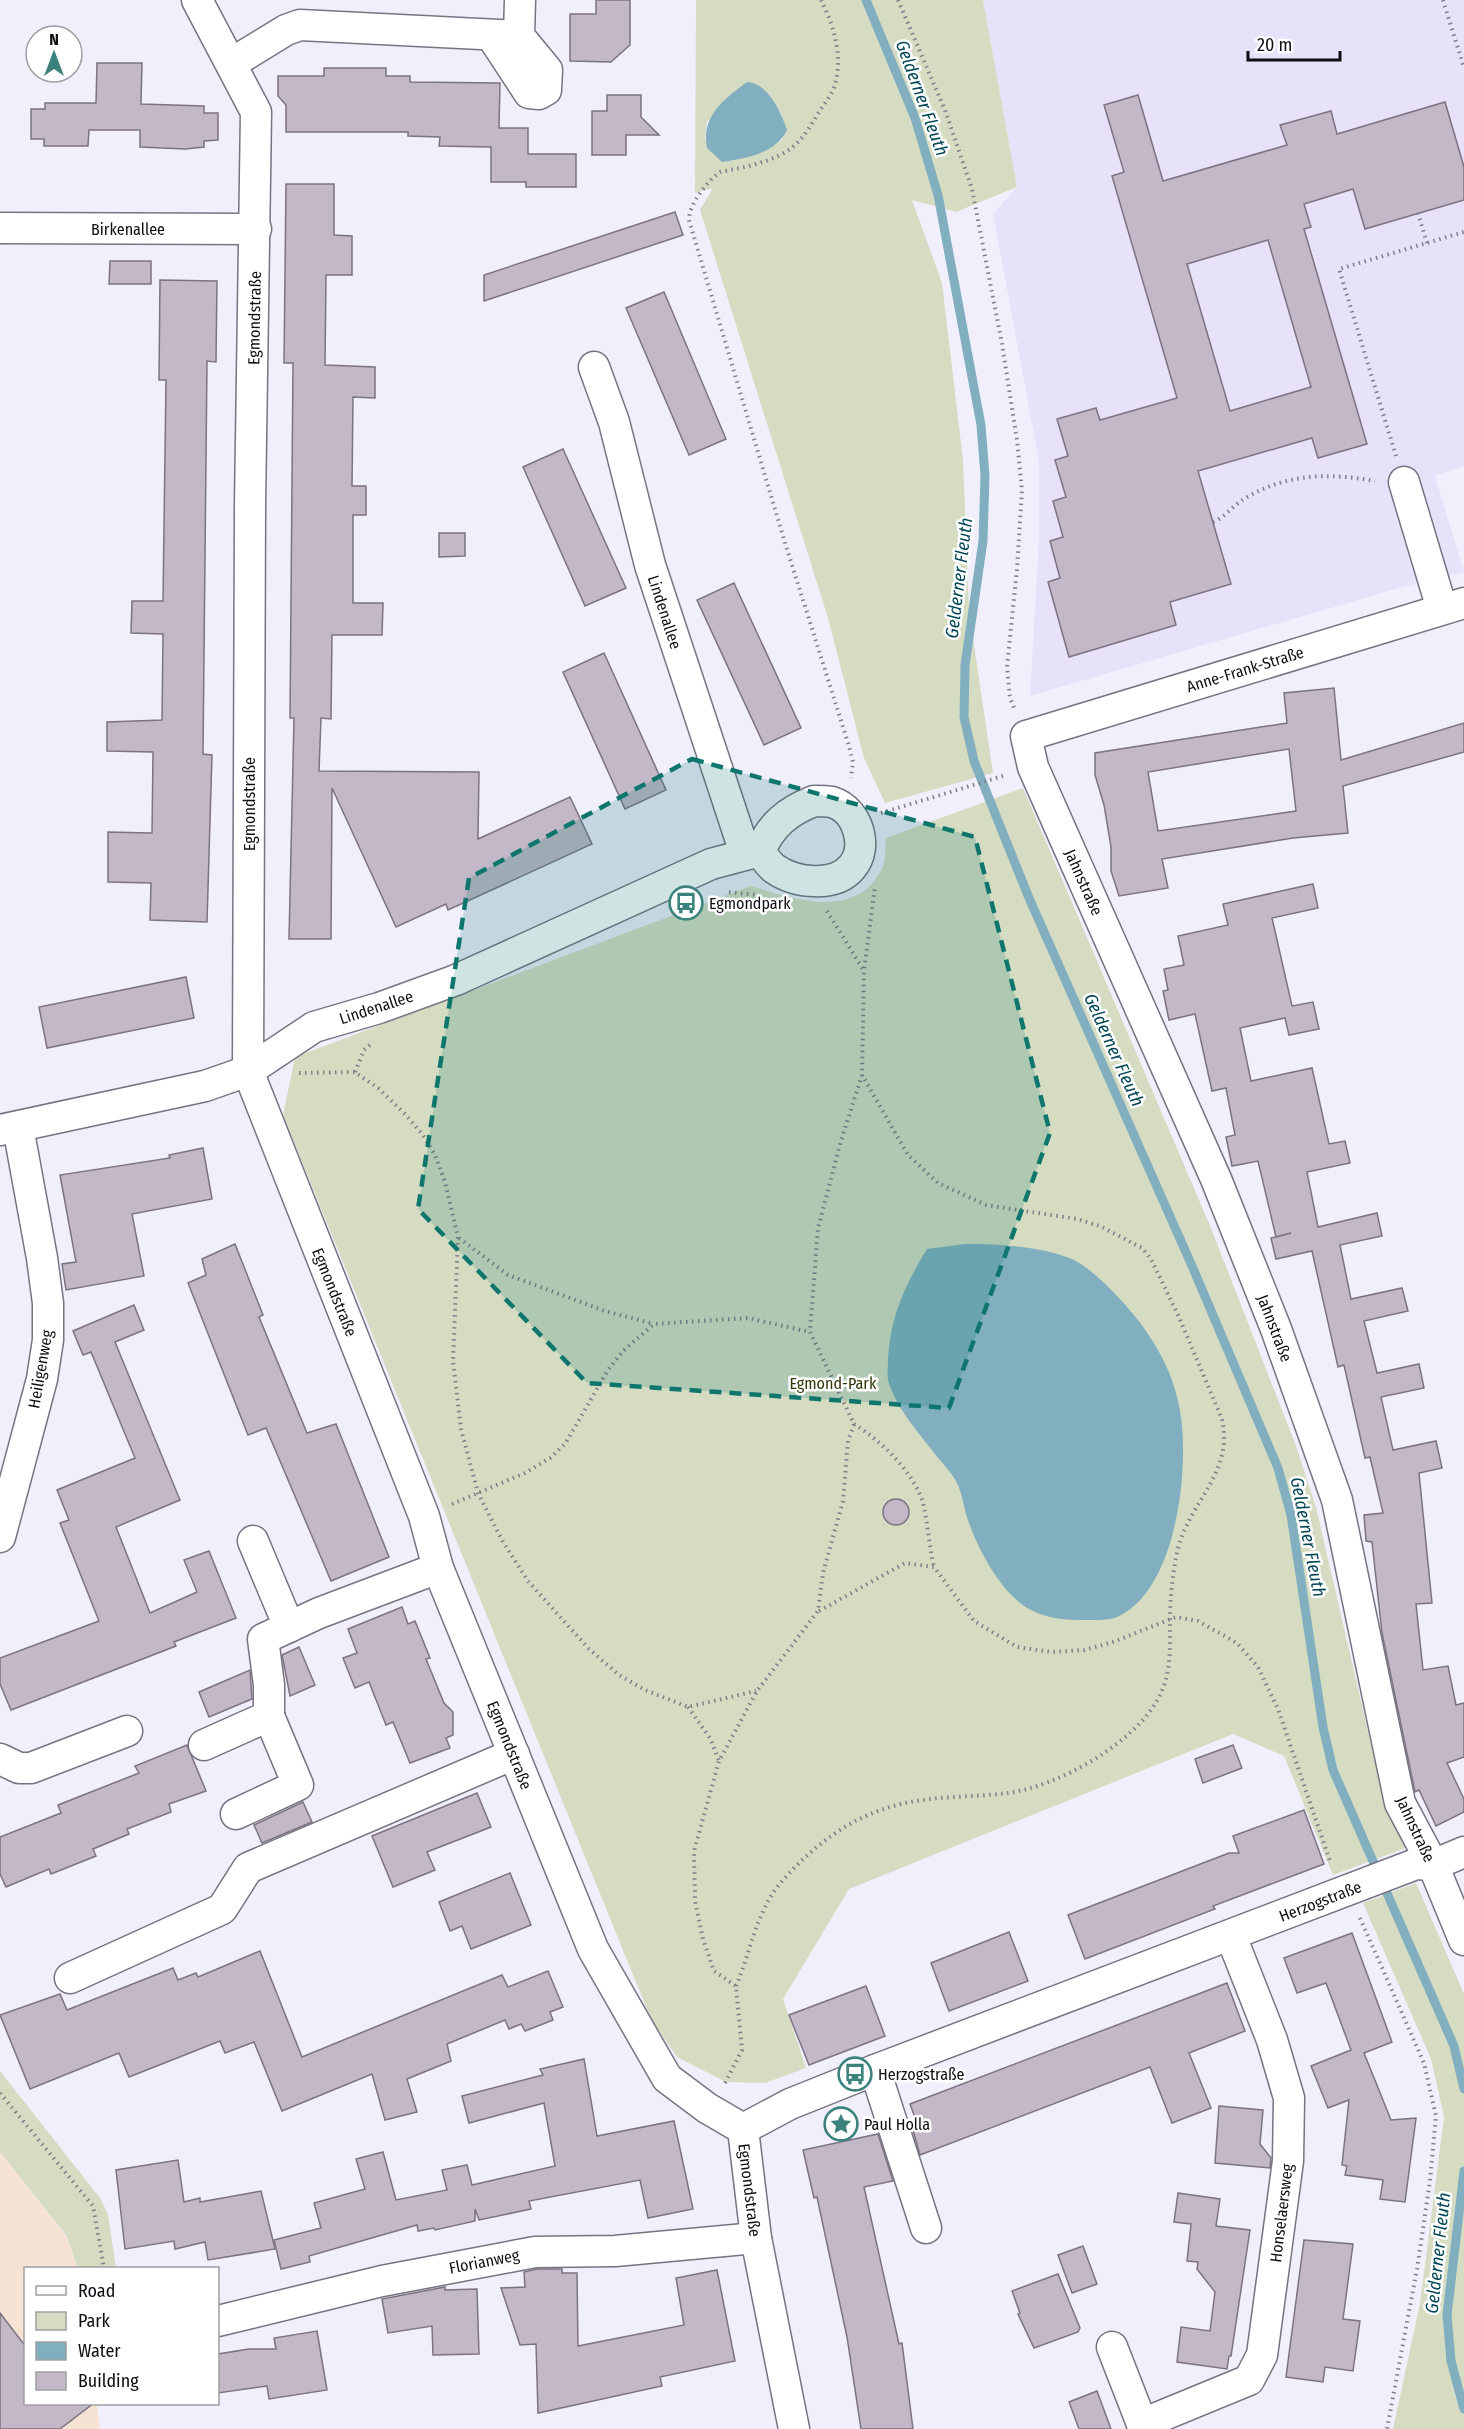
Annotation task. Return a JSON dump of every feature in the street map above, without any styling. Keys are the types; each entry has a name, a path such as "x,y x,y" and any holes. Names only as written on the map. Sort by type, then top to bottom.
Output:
{"street":[{"name":"Egmondstraße","path":"197,0 256,112 250,505 248,1071 424,1516 438,1569 592,1949 667,2079 707,2108 743,2129 756,2238 794,2429"},
{"path":"232,63 286,30 300,25 505,36 520,0"},
{"name":"Birkenallee","path":"0,228 256,229"},
{"name":"Lindenallee","path":"594,367 614,422 650,565 753,852 774,868 791,877 808,881 825,881"},
{"path":"1403,479 1453,606"},
{"name":"Anne-Frank-Straße","path":"1026,736 1453,606"},
{"name":"Jahnstraße","path":"1026,736 1033,767 1216,1179 1280,1340 1337,1500 1400,1803 1424,1864 1464,1940"},
{"path":"753,852 777,823 793,809 814,801 833,802 852,816 861,841 860,853 852,867 841,876 825,881"},
{"name":"Lindenallee","path":"9,1129 205,1086 248,1071 314,1027 379,1008 456,980 711,864 753,852"},
{"name":"Heiligenweg","path":"0,1538 42,1379 48,1340 48,1303 42,1258 9,1129"},
{"path":"253,1541 289,1627"},
{"path":"236,1814 298,1785 269,1716 269,1685 263,1639 319,1612 438,1569"},
{"path":"204,1745 269,1716"},
{"path":"0,1759 19,1768 31,1768 128,1731"},
{"path":"70,1978 222,1909 248,1868 514,1754"},
{"name":"Herzogstraße","path":"743,2129 790,2104 875,2070 1346,1891 1464,1852"},
{"name":"Honselaersweg","path":"1112,2347 1143,2426 1249,2380 1262,2355 1288,2161 1289,2098 1272,2040 1231,1936"},
{"path":"875,2070 926,2228"},
{"name":"Florianweg","path":"219,2321 382,2281 535,2252 615,2251 756,2238"}],"path":[{"path":"820,0 836,41 838,67 834,87 826,102 806,135 784,153 765,162 720,172 714,176 693,206 689,220 786,546 849,746 853,762 852,816 1007,775"},
{"path":"898,0 945,110 972,189 1002,344 1017,440 1022,490 1008,685 1026,736"},
{"path":"1443,0 1464,68"},
{"path":"1418,213 1427,243"},
{"path":"1213,522 1247,497 1291,480 1336,474 1379,482 1403,479 1339,269 1464,232"},
{"path":"860,853 875,885 864,971 862,1075 837,1152 818,1228 810,1332 854,1424 873,1436 893,1454 922,1500 934,1567 974,1621 1017,1647 1052,1652 1084,1650 1181,1617 1222,1634 1248,1653 1258,1667 1291,1742 1332,1869 1346,1891 1424,2063 1436,2116 1430,2181 1417,2269 1387,2429"},
{"path":"825,881 827,915 864,971"},
{"path":"248,1071 325,1075 355,1072 378,1088 423,1135 435,1155 445,1182 458,1237 453,1340 454,1391 461,1429 478,1493 503,1542 528,1581 589,1649 619,1675 645,1690 688,1707 710,1738 719,1761"},
{"path":"707,2108 726,2082 742,2050 736,1986 767,1902 799,1864 841,1830 888,1807 1033,1787 1089,1762 1131,1733 1147,1717 1159,1698 1168,1674 1172,1585 1179,1547 1188,1521 1218,1470 1224,1452 1226,1434 1222,1419 1182,1325 1150,1259 1134,1243 1100,1226 1077,1219 986,1205 938,1183 909,1155 862,1075"},
{"path":"458,1237 508,1275 605,1311 654,1324 748,1318 810,1332"},
{"path":"424,1516 525,1473 550,1458 565,1444 608,1370 622,1351 654,1324"},
{"path":"818,1611 824,1573 843,1501 848,1441 854,1424"},
{"path":"736,1986 714,1971 697,1910 693,1880 694,1851 719,1761 756,1690 818,1611 905,1563 934,1567"},
{"path":"688,1707 756,1690"},
{"path":"0,2093 93,2206 104,2267"}],"highlighted area":[{"path":"692,759 975,837 1050,1133 949,1408 587,1383 418,1209 469,878"}],"shaded area":[{"path":"983,0 1464,0 1464,466 1435,476 1464,572 1402,587 1030,696 1039,540 1039,461 993,214 1017,187"},
{"path":"0,2152 66,2236 78,2267 24,2267 24,2405 97,2405 100,2429 0,2429"}],"green space":[{"path":"696,0 983,0 1017,187 956,212 912,200 942,283 963,460 969,611 993,773 885,803 864,758 828,618 700,210 713,188 695,193","holes":["762,88 782,115 782,140 756,154 705,139 707,122 734,93"]},
{"name":"Egmond-Park","path":"1023,788 1211,1228 1296,1446 1316,1507 1385,1805 1406,1848 1333,1875 1284,1756 1233,1734 849,1889 783,1999 806,2068 765,2083 726,2082 677,2057 651,2019 283,1115 295,1057 751,886 786,896 824,902 858,895 872,883 883,866 886,838"},
{"path":"1416,1883 1464,1994 1464,2429 1393,2429 1420,2303 1444,2117 1431,2059 1363,1903"},
{"path":"0,2071 100,2198 108,2214 116,2267 78,2267 66,2235 0,2152"}],"water":[{"path":"747,82 761,87 773,100 787,130 775,145 759,154 722,162 707,148 707,127 722,102"},
{"path":"965,1244 1029,1248 1055,1253 1080,1264 1106,1284 1127,1307 1148,1334 1165,1363 1177,1394 1183,1435 1183,1463 1175,1525 1166,1555 1154,1582 1137,1603 1117,1617 1104,1620 1068,1620 1049,1617 1031,1610 1010,1594 993,1571 979,1546 955,1479 896,1400 888,1380 889,1344 900,1302 927,1249"}],"building":[{"path":"596,0 630,0 630,45 611,62 570,61 570,14 596,14"},
{"path":"97,63 142,63 141,104 204,106 204,113 218,113 218,140 204,141 204,147 185,149 140,147 140,130 89,130 88,146 44,146 44,139 31,139 31,109 45,109 45,103 96,103"},
{"path":"324,68 386,68 386,76 410,76 410,82 500,83 499,128 528,128 528,154 576,154 576,187 526,187 526,182 491,182 491,147 439,146 440,137 408,136 408,132 286,132 286,105 278,96 278,76 324,76"},
{"path":"607,95 641,95 641,117 659,135 626,135 626,155 592,155 592,111 607,111"},
{"path":"1138,95 1163,181 1287,145 1280,125 1331,111 1337,134 1445,102 1464,167 1464,200 1365,229 1353,189 1304,204 1311,227 1304,229 1367,444 1318,458 1312,438 1198,471 1231,584 1170,602 1176,625 1069,657 1048,582 1060,578 1050,541 1063,537 1053,501 1066,497 1055,460 1068,456 1057,419 1096,408 1100,420 1177,398 1112,176 1124,172 1104,105","holes":["1268,240 1311,387 1230,411 1187,264"]},
{"path":"286,184 334,184 334,235 352,236 352,275 326,275 325,365 375,367 375,398 353,397 352,486 366,486 366,515 353,515 353,603 383,603 382,635 332,635 331,719 321,718 319,771 479,772 478,839 570,797 592,844 448,910 446,904 396,927 332,788 331,939 289,939 294,718 290,718 293,363 284,363"},
{"path":"675,212 683,235 484,301 484,275"},
{"path":"110,261 151,261 151,284 109,284"},
{"path":"160,280 217,281 216,362 207,361 203,754 212,755 207,922 150,920 151,883 108,882 108,832 152,833 153,752 107,751 107,722 162,720 163,634 131,633 132,601 163,601 166,380 159,380"},
{"path":"664,292 726,439 689,455 626,308"},
{"path":"563,449 626,588 585,606 523,467"},
{"path":"439,533 465,533 465,556 439,557"},
{"path":"734,583 801,728 764,745 697,600"},
{"path":"604,653 666,790 625,809 563,672"},
{"path":"1334,688 1341,760 1464,723 1464,752 1343,786 1348,833 1293,838 1162,859 1168,888 1119,896 1111,871 1111,847 1104,805 1095,775 1095,753 1287,723 1284,693","holes":["1289,749 1296,811 1158,831 1148,772"]},
{"path":"1313,884 1318,908 1272,918 1292,1006 1313,1002 1319,1029 1289,1035 1285,1018 1240,1028 1251,1081 1312,1068 1329,1144 1345,1141 1350,1163 1307,1172 1318,1227 1377,1213 1382,1236 1340,1245 1351,1299 1402,1288 1408,1311 1364,1321 1377,1373 1419,1364 1424,1388 1381,1397 1393,1450 1436,1441 1442,1468 1419,1473 1432,1603 1416,1604 1423,1670 1448,1666 1456,1705 1464,1703 1464,1757 1447,1763 1464,1799 1464,1812 1436,1826 1419,1790 1415,1792 1382,1633 1372,1542 1366,1541 1364,1515 1383,1513 1370,1457 1365,1458 1344,1365 1338,1367 1312,1251 1276,1259 1271,1238 1276,1237 1258,1161 1232,1166 1226,1137 1235,1135 1226,1088 1212,1091 1195,1014 1169,1020 1163,991 1168,990 1164,969 1184,965 1178,936 1228,925 1223,904"},
{"path":"186,977 194,1018 47,1048 39,1007"},
{"path":"203,1148 212,1199 132,1214 144,1276 66,1290 62,1264 76,1262 60,1175 170,1158 169,1155"},
{"path":"235,1244 263,1315 259,1317 307,1433 336,1424 389,1557 331,1581 266,1428 248,1435 188,1283 206,1275 202,1259"},
{"path":"134,1305 144,1330 115,1342 180,1500 116,1527 150,1613 197,1592 184,1560 209,1551 236,1618 174,1642 176,1646 11,1710 0,1684 0,1658 99,1621 60,1523 69,1520 57,1490 135,1458 91,1352 83,1355 73,1331"},
{"path":"896,1499 905,1503 909,1512 905,1521 896,1525 887,1521 883,1512 887,1503"},
{"path":"402,1607 408,1624 415,1621 430,1658 426,1659 444,1703 453,1712 453,1735 446,1738 450,1748 410,1763 393,1722 386,1725 369,1682 355,1688 343,1658 357,1653 348,1629"},
{"path":"299,1647 315,1685 290,1696 282,1655"},
{"path":"250,1670 252,1699 209,1717 199,1692"},
{"path":"187,1745 206,1791 169,1804 171,1812 127,1829 129,1834 93,1849 96,1856 51,1874 49,1869 6,1887 0,1874 0,1837 61,1813 58,1805 139,1773 135,1766"},
{"path":"1233,1745 1242,1768 1203,1783 1195,1759"},
{"path":"477,1793 491,1827 427,1852 435,1870 393,1887 372,1836"},
{"path":"303,1802 312,1822 262,1843 254,1825"},
{"path":"1304,1810 1324,1864 1213,1906 1215,1909 1085,1959 1068,1915 1229,1853 1239,1853 1233,1836"},
{"path":"510,1873 531,1925 471,1949 462,1926 450,1931 439,1902"},
{"path":"1009,1932 1028,1981 949,2011 931,1963"},
{"path":"1352,1933 1392,2042 1364,2053 1391,2120 1416,2118 1405,2202 1380,2199 1383,2180 1345,2175 1347,2166 1342,2165 1349,2100 1328,2108 1311,2066 1351,2050 1326,1983 1297,1993 1284,1958"},
{"path":"260,1951 302,2057 502,1975 508,1987 548,1971 563,2007 550,2012 553,2020 525,2031 521,2024 509,2029 505,2020 447,2044 451,2061 407,2079 417,2112 385,2120 372,2074 282,2111 254,2042 225,2053 220,2041 129,2077 119,2053 30,2089 0,2015 60,1994 67,2010 173,1968 178,1980 196,1973 198,1977"},
{"path":"1227,1983 1245,2031 1189,2053 1211,2108 1172,2123 1150,2067 920,2155 912,2127 918,2126 910,2104"},
{"path":"866,1986 885,2036 809,2065 789,2015"},
{"path":"584,2059 597,2136 674,2121 693,2209 648,2218 640,2180 529,2201 531,2209 479,2220 475,2209 475,2221 435,2230 434,2228 418,2231 417,2225 309,2256 310,2262 281,2269 274,2240 321,2228 314,2203 365,2189 356,2159 383,2152 396,2200 447,2190 442,2170 467,2165 472,2185 555,2166 544,2103 469,2123 462,2096 543,2075 540,2069"},
{"path":"1219,2106 1263,2110 1260,2144 1271,2158 1270,2168 1215,2163"},
{"path":"878,2134 893,2181 864,2187 899,2344 902,2343 913,2429 861,2429 847,2337 817,2197 814,2198 803,2150"},
{"path":"178,2160 184,2202 200,2198 200,2202 261,2191 275,2249 208,2260 205,2242 175,2249 174,2241 125,2249 116,2170"},
{"path":"1178,2193 1220,2199 1216,2226 1250,2230 1231,2356 1229,2356 1227,2369 1177,2362 1181,2327 1210,2331 1215,2292 1197,2269 1198,2262 1187,2261 1191,2224 1174,2222"},
{"path":"1304,2240 1353,2244 1343,2319 1360,2321 1353,2371 1325,2367 1323,2382 1286,2377"},
{"path":"1083,2246 1097,2284 1072,2293 1058,2255"},
{"path":"537,2269 562,2269 562,2273 577,2273 578,2346 684,2325 676,2278 717,2270 735,2361 660,2377 662,2386 538,2413 536,2344 520,2345 501,2288 525,2287 524,2272"},
{"path":"1058,2274 1080,2328 1078,2332 1034,2348 1018,2314 1020,2313 1012,2291"},
{"path":"445,2287 445,2290 477,2289 479,2354 433,2355 432,2326 388,2333 382,2299"},
{"path":"0,2313 24,2344 24,2405 91,2405 60,2429 0,2429"},
{"path":"317,2331 327,2390 269,2399 267,2386 219,2393 219,2354 249,2349 276,2349 274,2338"},
{"path":"1097,2391 1111,2429 1079,2429 1069,2402"}],"waterway":[{"name":"Gelderner Fleuth","path":"866,0 915,118 938,195 981,425 985,476 983,541 965,665 964,717 974,761 1029,898 1192,1266 1278,1468 1291,1515 1323,1727 1333,1770 1454,2046 1464,2089"},
{"name":"Gelderner Fleuth","path":"1464,2171 1447,2315 1451,2361 1464,2409"}],"place":[{"name":"Egmondpark","path":"686,903"},
{"name":"Herzogstraße","path":"855,2074"},
{"name":"Paul Holla","path":"841,2124"}]}
